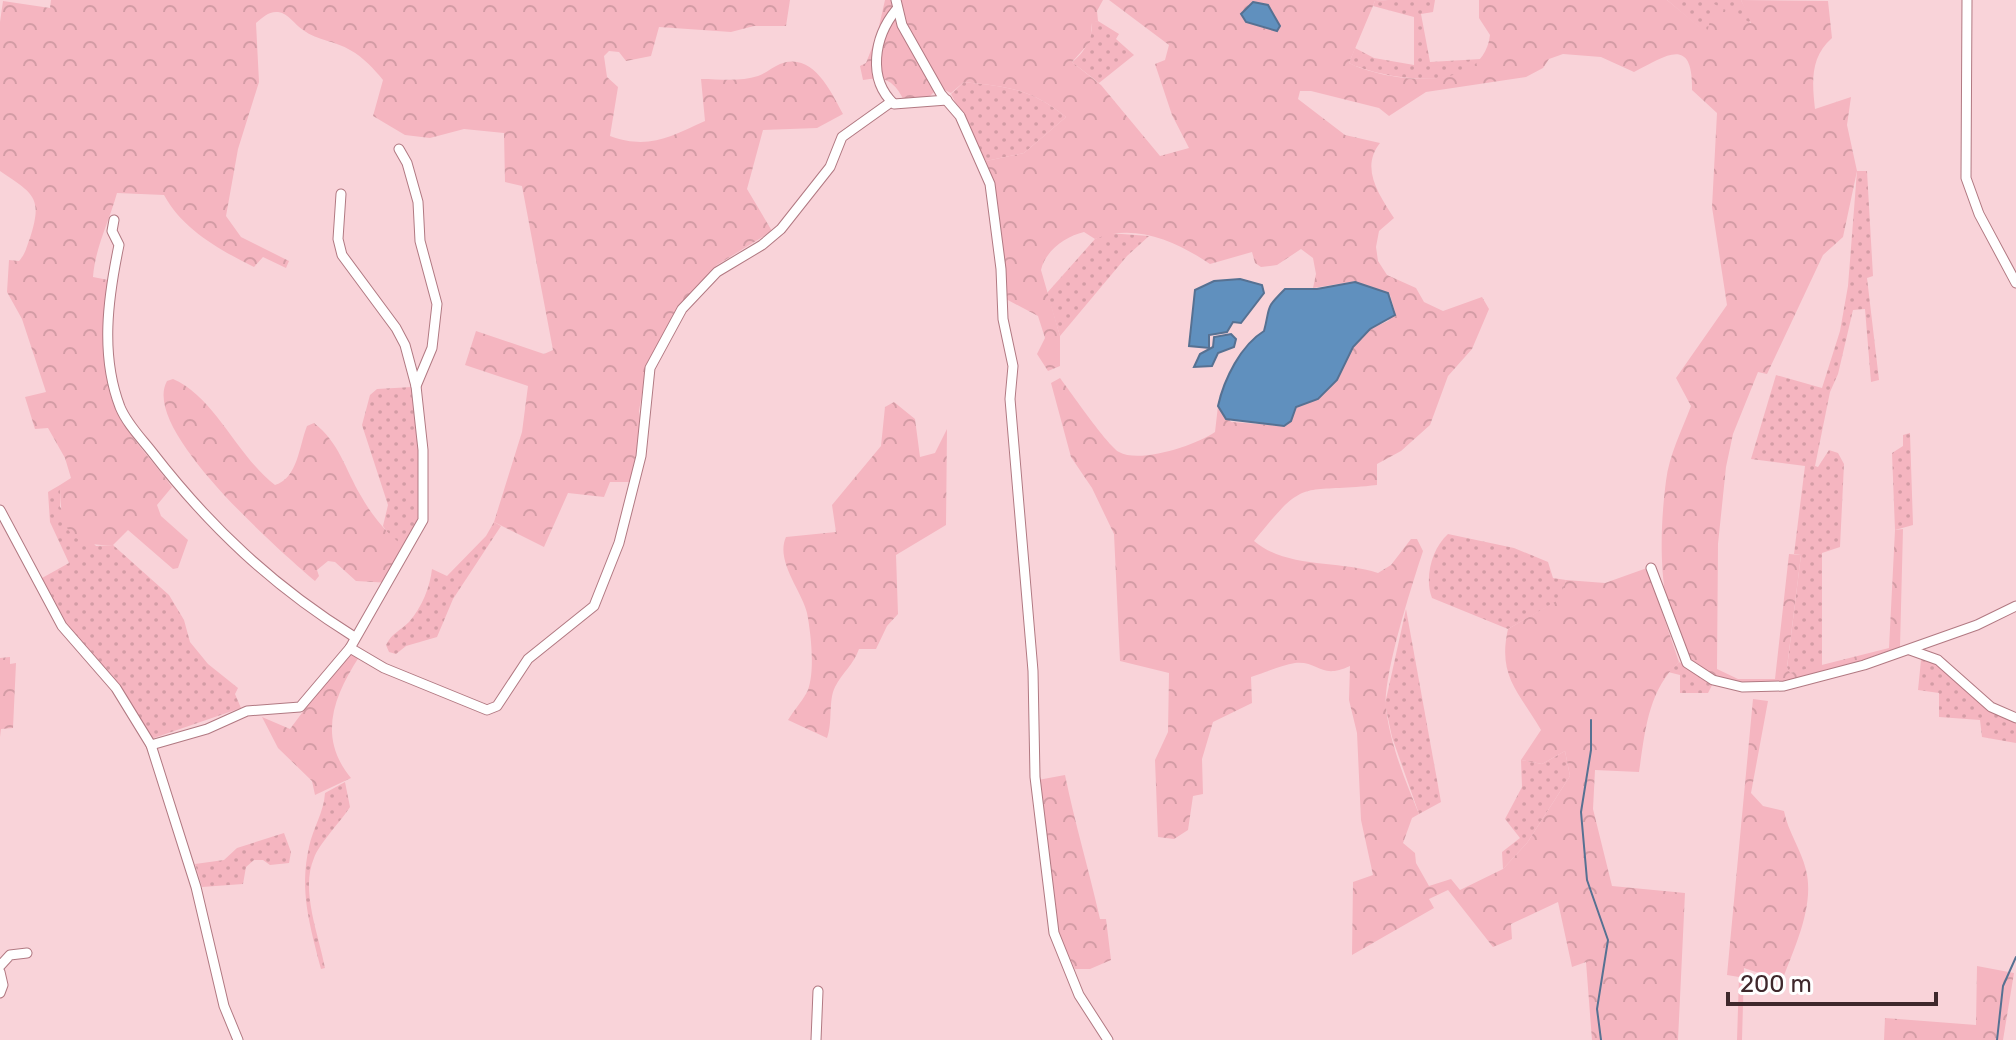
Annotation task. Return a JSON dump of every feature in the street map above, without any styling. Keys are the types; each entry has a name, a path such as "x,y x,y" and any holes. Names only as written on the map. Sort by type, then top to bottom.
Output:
{"street":[{"path":"1967,0 1966,178 1979,214 2016,283"},
{"path":"896,5 938,90 960,116 983,163 994,202 1003,319 1013,366 1013,453 1036,715 1035,777 1054,933 1079,995 1108,1040"},
{"path":"891,102 874,69 885,27 896,5"},
{"path":"928,101 938,90"},
{"path":"350,648 384,668 476,706 487,710 497,706 528,659 594,606 619,543 641,456 650,368 682,309 717,272 762,245 781,229 830,167 842,137 891,102 947,100"},
{"path":"399,149 407,163 418,202 420,241 437,304 432,348 416,386"},
{"path":"151,745 207,729 247,711 300,707 350,648 353,636 423,520 423,450 416,386 405,345 396,328 342,255 338,239 341,194"},
{"path":"114,220 112,231 119,245 107,342 113,381 125,418 191,503 258,567 313,611 353,636"},
{"path":"0,510 62,626 116,688 151,745 196,887 224,1006 238,1040"},
{"path":"1651,568 1687,663 1728,685 1784,686 1910,650 1977,625 2016,606"},
{"path":"1910,650 1938,660 1991,707 2016,718"},
{"path":"0,993 3,985 0,969 10,955 27,953"},
{"path":"816,1040 818,991"}],"green space":[{"path":"51,0 790,0 786,26 754,26 731,32 659,27 651,56 626,61 619,52 609,51 604,56 607,77 618,87 610,136 648,142 681,132 705,121 701,79 751,78 780,64 792,62 802,63 819,76 843,114 817,128 763,130 747,189 772,231 717,265 678,308 646,370 639,411 641,429 630,482 610,482 604,497 568,493 544,547 494,522 522,432 528,386 465,365 476,331 544,354 553,350 522,186 505,182 504,133 464,129 430,138 405,135 373,116 383,80 364,60 345,47 309,34 282,13 272,12 264,17 256,23 259,82 238,149 226,216 241,237 289,261 286,268 263,257 254,267 216,246 181,219 164,195 117,193 94,266 93,277 108,280 104,352 114,406 122,422 172,487 157,505 161,516 188,540 178,568 173,569 128,530 113,545 85,542 69,531 60,499 60,485 71,478 65,458 48,428 35,429 25,397 46,392 22,319 7,292 9,260 19,261 25,253 36,213 28,191 0,171 0,22 3,1 50,8"},
{"path":"885,0 1103,0 1097,11 1098,21 1092,23 1090,42 1072,62 1101,85 1160,156 1189,148 1172,115 1155,64 1165,60 1169,45 1109,0 1388,0 1375,1 1349,63 1386,75 1432,79 1453,75 1470,67 1484,54 1490,35 1479,18 1479,0 1667,0 1707,33 1714,4 1751,23 1741,0 1828,1 1832,38 1820,53 1814,70 1815,109 1851,97 1847,125 1857,171 1843,237 1823,255 1767,374 1758,372 1733,434 1726,467 1718,544 1717,669 1738,679 1775,679 1789,554 1801,555 1787,667 1790,673 1889,648 1895,530 1903,529 1900,647 1840,667 1777,682 1735,682 1708,673 1688,655 1675,630 1666,601 1662,537 1666,481 1673,452 1691,406 1676,378 1727,305 1712,207 1717,113 1692,90 1688,62 1683,56 1675,54 1634,72 1601,57 1563,54 1549,59 1543,68 1526,77 1426,92 1389,116 1379,108 1311,91 1300,91 1298,99 1345,135 1380,143 1374,152 1372,172 1378,191 1394,218 1379,231 1376,247 1378,261 1387,275 1416,288 1424,302 1443,311 1482,297 1489,309 1472,349 1448,376 1430,425 1401,451 1377,464 1377,485 1306,492 1285,506 1254,541 1267,550 1297,560 1378,573 1391,565 1411,539 1417,539 1423,551 1393,653 1386,708 1403,775 1419,814 1412,818 1403,843 1415,853 1416,863 1429,886 1451,879 1460,890 1503,869 1527,843 1570,776 1565,751 1542,764 1521,760 1541,730 1512,684 1508,672 1505,646 1508,629 1560,599 1566,580 1605,583 1647,568 1679,662 1654,699 1639,772 1595,770 1593,809 1612,886 1685,893 1678,1040 1592,1040 1586,962 1572,967 1558,902 1511,924 1512,939 1493,947 1448,890 1429,899 1434,908 1352,955 1353,882 1373,875 1361,820 1357,733 1349,700 1350,666 1326,671 1295,663 1251,677 1252,703 1213,722 1202,759 1203,794 1193,796 1188,830 1174,839 1158,837 1155,760 1168,732 1169,673 1120,661 1114,534 1092,488 1071,457 1051,383 1060,378 1106,439 1119,452 1128,455 1168,451 1206,437 1215,432 1218,406 1231,422 1284,426 1291,421 1296,407 1318,399 1337,380 1353,347 1370,329 1388,321 1395,312 1390,295 1351,282 1313,288 1316,274 1313,258 1301,249 1277,265 1261,267 1255,263 1252,252 1210,264 1184,248 1155,237 1125,233 1095,239 1084,232 1057,245 1041,270 1060,336 1060,366 1048,371 1037,354 1045,338 1038,316 1006,299 995,186 986,161 1024,153 1066,117 1030,94 1006,88 964,82 951,93 939,87 928,98 905,102 889,82 863,80 860,66 866,63 877,35"},
{"path":"1435,0 1433,12 1421,14 1430,62 1481,59 1471,69 1456,76 1418,79 1379,73 1349,63 1355,48 1374,58 1414,65 1414,17 1373,6 1375,1"},
{"path":"1667,0 1741,0 1752,21 1707,34"},
{"path":"1098,21 1119,34 1116,39 1134,55 1099,83 1072,62 1087,45 1092,22"},
{"path":"964,82 1030,94 1066,117 1024,153 986,161 951,94"},
{"path":"1857,171 1867,171 1873,276 1867,278 1879,380 1871,382 1865,309 1853,310 1838,374 1830,392 1815,466 1818,467 1829,450 1838,453 1844,464 1840,547 1822,553 1822,667 1790,673 1787,668 1801,555 1794,554 1805,466 1751,459 1776,375 1822,388 1840,331 1848,286"},
{"path":"1108,233 1149,236 1127,256 1060,336 1047,293 1095,239"},
{"path":"173,379 201,399 261,473 275,485 289,476 293,469 307,426 314,423 323,430 336,447 371,512 411,552 391,583 356,581 335,562 328,561 317,570 319,576 315,581 245,517 192,457 174,428 164,402 167,381"},
{"path":"412,387 420,450 419,517 405,548 394,542 383,526 388,505 362,425 370,395 377,389"},
{"path":"894,402 915,419 920,457 935,453 947,429 946,525 896,555 898,614 887,626 876,649 859,649 838,682 833,693 827,738 788,720 809,686 812,654 807,613 786,566 784,546 786,537 836,532 832,505 881,446 885,407"},
{"path":"1910,433 1913,525 1895,530 1892,453 1903,446 1903,435"},
{"path":"60,485 60,507 96,546 113,545 169,595 184,620 190,642 208,664 238,688 235,694 241,708 151,739 123,693 74,637 42,578 69,563 50,522 48,492"},
{"path":"494,522 501,526 453,599 437,637 406,646 396,654 389,652 388,641 414,616 427,590 432,569 447,576 486,536"},
{"path":"1448,534 1514,548 1548,562 1553,578 1566,580 1561,599 1508,629 1432,598 1429,582 1431,564"},
{"path":"1406,609 1441,802 1419,814 1392,737 1385,704"},
{"path":"349,650 359,657 342,687 332,732 334,747 351,778 315,795 312,781 278,748 262,717 290,729"},
{"path":"1922,650 1994,706 2016,715 2016,743 1982,737 1980,720 1939,717 1939,693 1918,690"},
{"path":"10,657 10,664 16,663 13,728 1,729 0,737 0,658"},
{"path":"1679,662 1713,683 1708,693 1680,693 1680,675 1668,672"},
{"path":"1753,699 1768,701 1751,793 1763,806 1784,811 1806,870 1808,898 1802,927 1782,981 1744,968 1742,1040 1737,1040 1739,977 1727,975"},
{"path":"1565,751 1570,776 1527,843 1503,869 1502,852 1520,838 1505,819 1522,787 1521,760 1542,764"},
{"path":"1065,775 1100,919 1106,919 1111,960 1090,969 1075,969 1057,931 1038,780"},
{"path":"345,782 350,807 320,846 310,871 312,913 325,968 321,969 307,908 306,863 325,793"},
{"path":"284,833 291,852 289,863 270,865 263,860 254,860 246,867 243,884 202,887 195,864 224,860 237,848"},
{"path":"1977,966 2014,973 2003,1040 1884,1040 1885,1018 1976,1025"}],"water":[{"path":"1253,2 1268,5 1280,26 1277,31 1246,22 1241,14"},
{"path":"1240,279 1262,285 1264,293 1241,323 1233,322 1227,332 1209,335 1209,348 1189,346 1195,290 1214,281"},
{"path":"1355,282 1388,293 1395,315 1370,329 1353,347 1337,380 1318,399 1296,407 1291,421 1284,426 1226,419 1218,406 1224,385 1241,354 1264,331 1269,308 1278,296 1285,289 1317,289"},
{"path":"1231,334 1236,339 1234,347 1218,353 1212,366 1194,367 1200,354 1213,347 1214,337"}],"waterway":[{"path":"1591,720 1591,750 1581,812 1587,880 1608,940 1597,1009 1601,1040"},
{"path":"1997,1040 2003,986 2016,957"}]}
